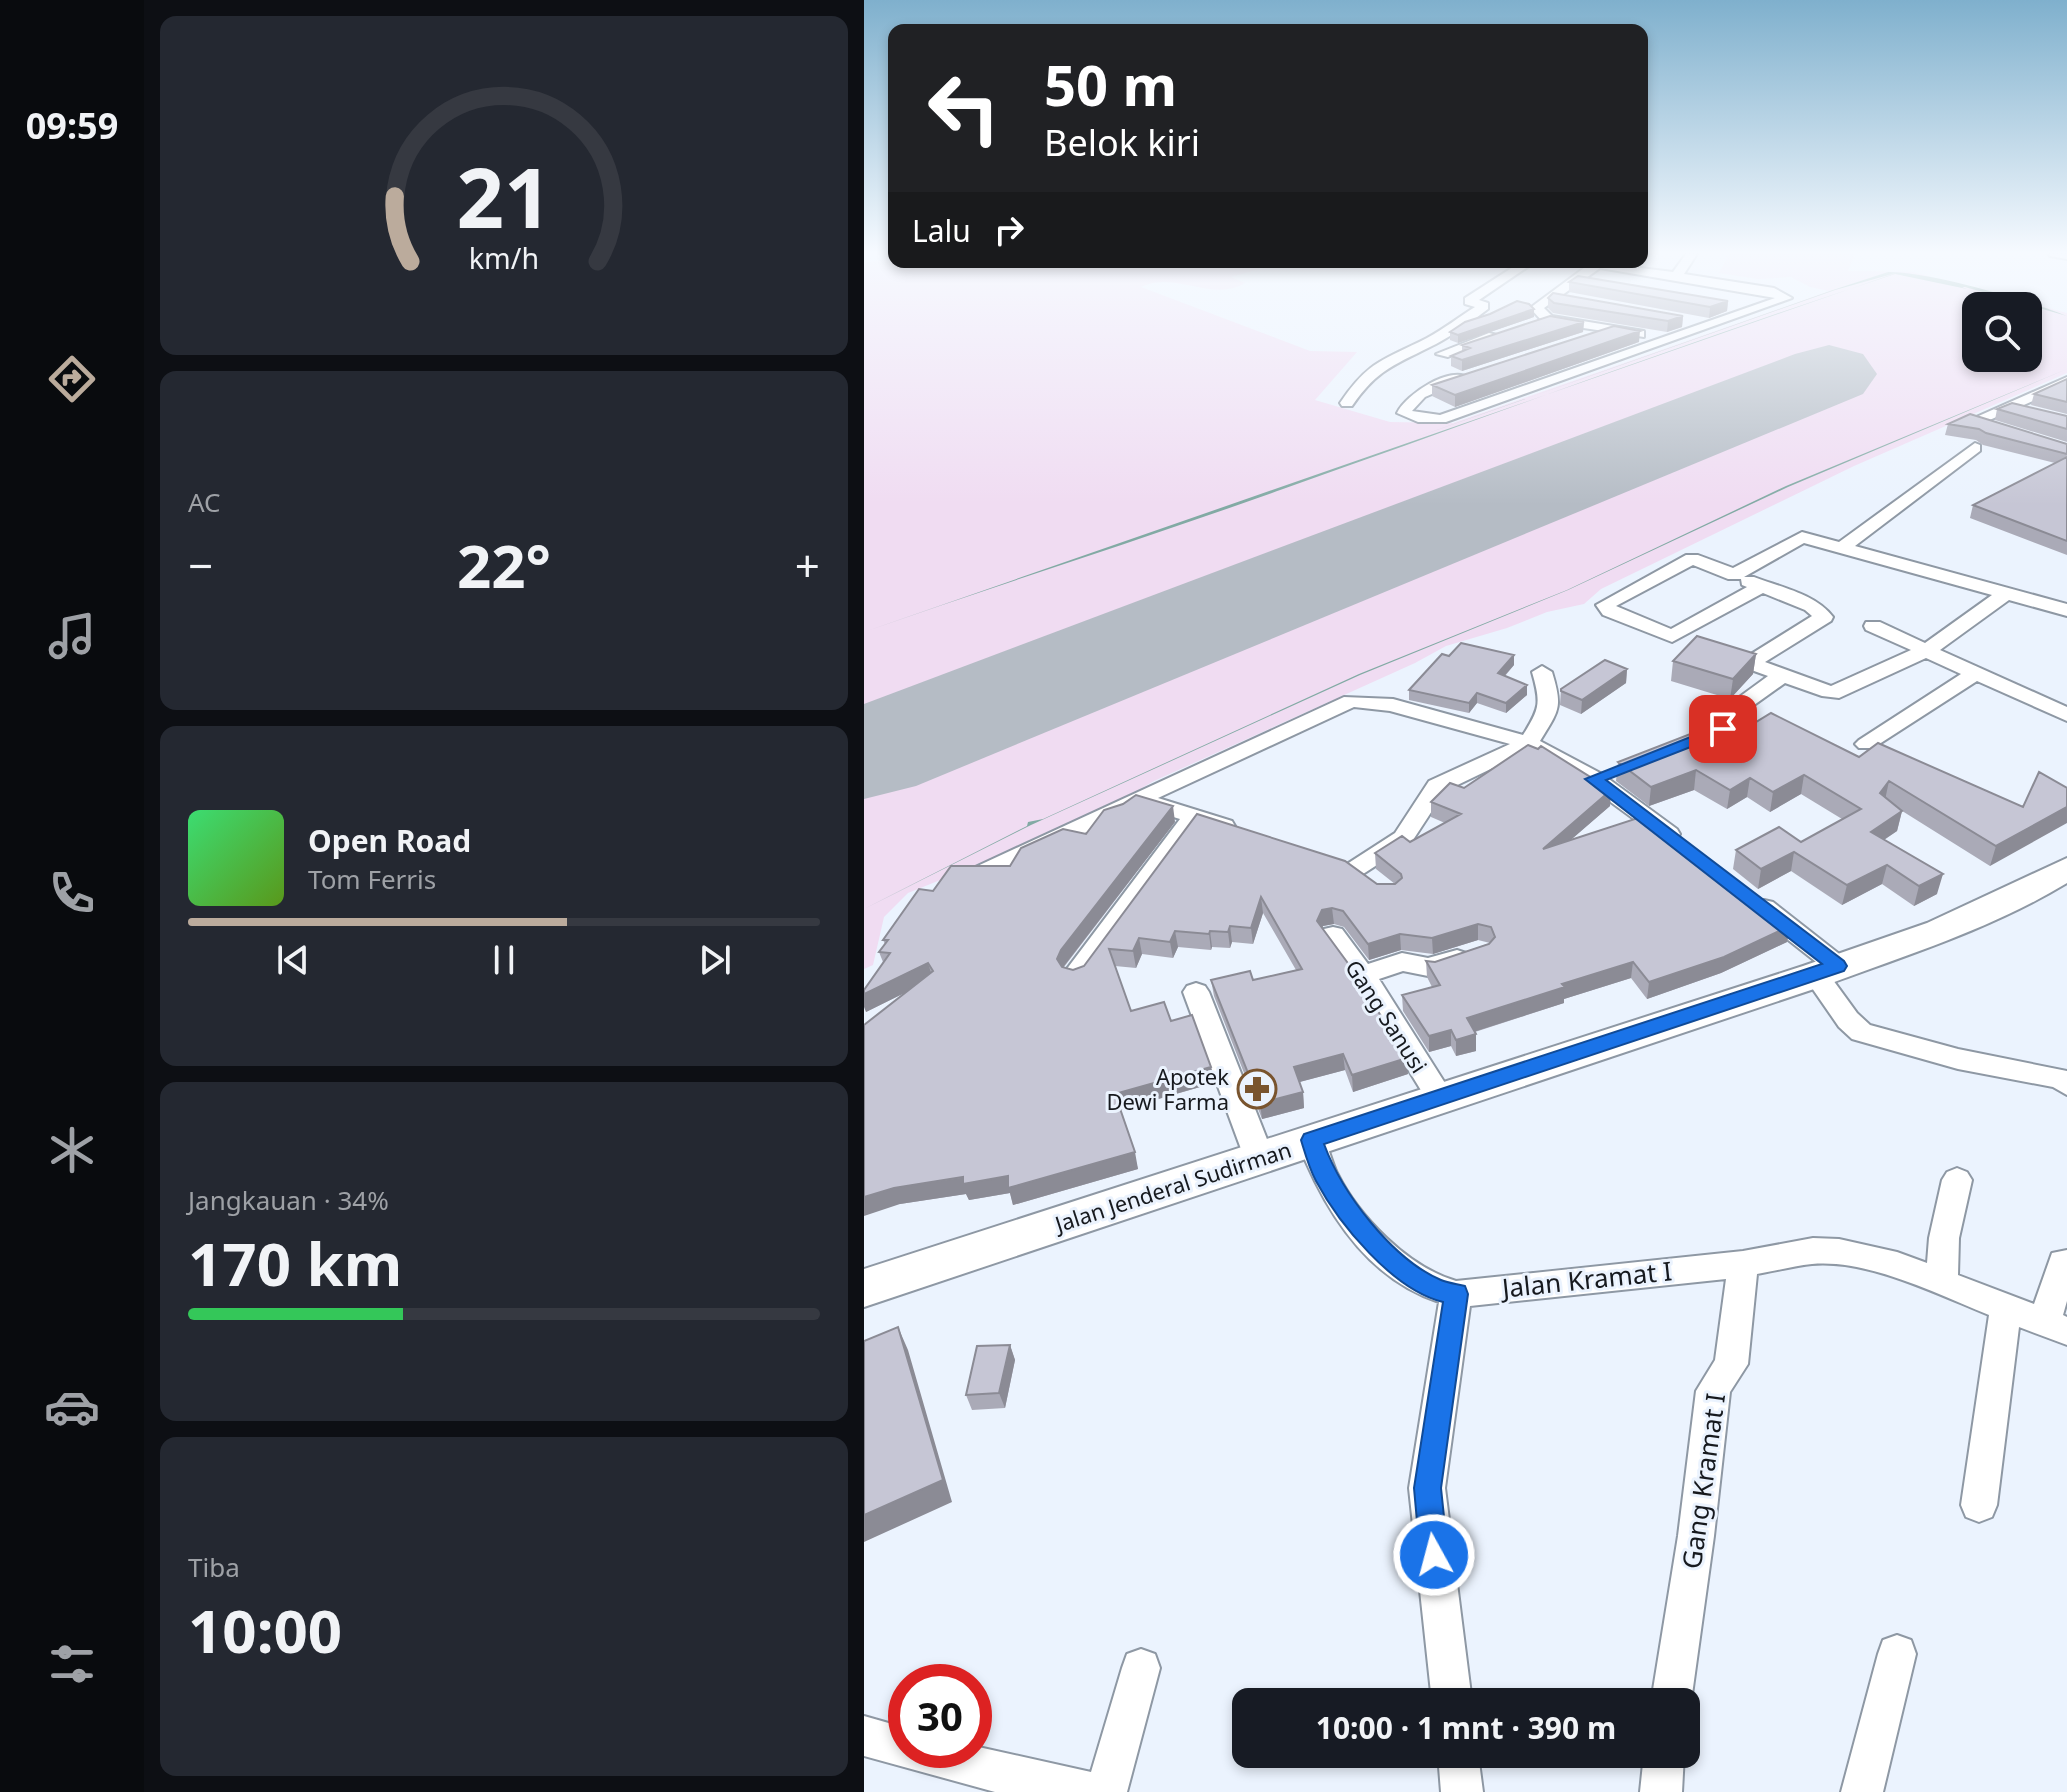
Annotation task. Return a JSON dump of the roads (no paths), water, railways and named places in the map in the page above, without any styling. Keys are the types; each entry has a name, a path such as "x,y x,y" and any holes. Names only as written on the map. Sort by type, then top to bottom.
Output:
{"highway":[{"name":"Jalan Jenderal Sudirman","path":"864,1288 1939,931 2027,892 2067,868"}],"street":[{"path":"1347,403 1369,372 1383,360 1434,338"},
{"path":"1443,354 1491,338"},
{"path":"1584,339 1588,338"},
{"path":"1659,338 1673,340"},
{"path":"1483,372 1425,391 1412,400 1404,413 1418,418 1441,419 1679,338"},
{"path":"1422,345 1443,354 1453,363 1433,372 1425,391"},
{"path":"2006,433 1972,422 2067,381"},
{"path":"2048,391 2067,396"},
{"path":"2010,407 2039,414"},
{"path":"1841,549 1975,448"},
{"path":"1734,575 1797,538 2067,610"},
{"path":"1762,586 1672,636 1605,608 1609,602 1692,559 1762,586 1819,609 1824,617 1750,663 1829,692 1839,692 1927,650 2008,592"},
{"path":"1873,626 2067,715"},
{"path":"1377,884 1348,867 1403,838 1437,786 1528,743 1547,713 1550,698 1542,672"},
{"path":"1866,744 1976,673"},
{"path":"1685,745 1723,729 1721,720 1783,675"},
{"path":"979,874 1351,701 1393,705 1528,743 1594,779 1687,848"},
{"path":"1594,779 1619,769"},
{"path":"1138,799 1252,835"},
{"path":"1076,974 1194,816"},
{"path":"1746,894 1827,970 1848,1020 1861,1032 1958,1059 2061,1079 2067,1085"},
{"name":"Gang Sanusi","path":"1333,935 1363,975 1440,1098"},
{"path":"1363,975 1402,962 1434,966 1479,951"},
{"path":"1196,992 1259,1157"},
{"path":"1311,1140 1325,1177 1355,1222 1412,1276 1439,1291 1456,1294 1427,1488 1450,1688"},
{"path":"1942,1282 1944,1238 1957,1180"},
{"name":"Jalan Kramat I","path":"1456,1294 1743,1264 1813,1251 1839,1252 1886,1261 2056,1326"},
{"path":"2056,1326 2063,1262"},
{"name":"Gang Kramat I","path":"1673,1688 1696,1536 1713,1391 1716,1381 1726,1374 1731,1364 1743,1264"},
{"path":"1979,1505 2006,1307"},
{"path":"1866,1791 1897,1654"},
{"path":"1106,1792 1141,1668"},
{"path":"864,1736 888,1743"},
{"path":"982,1768 1090,1792"},
{"path":"1459,1768 1462,1792"},
{"path":"1661,1792 1663,1768"}],"place":[{"name":"Apotek Dewi Farma","path":"1257,1089"}]}
